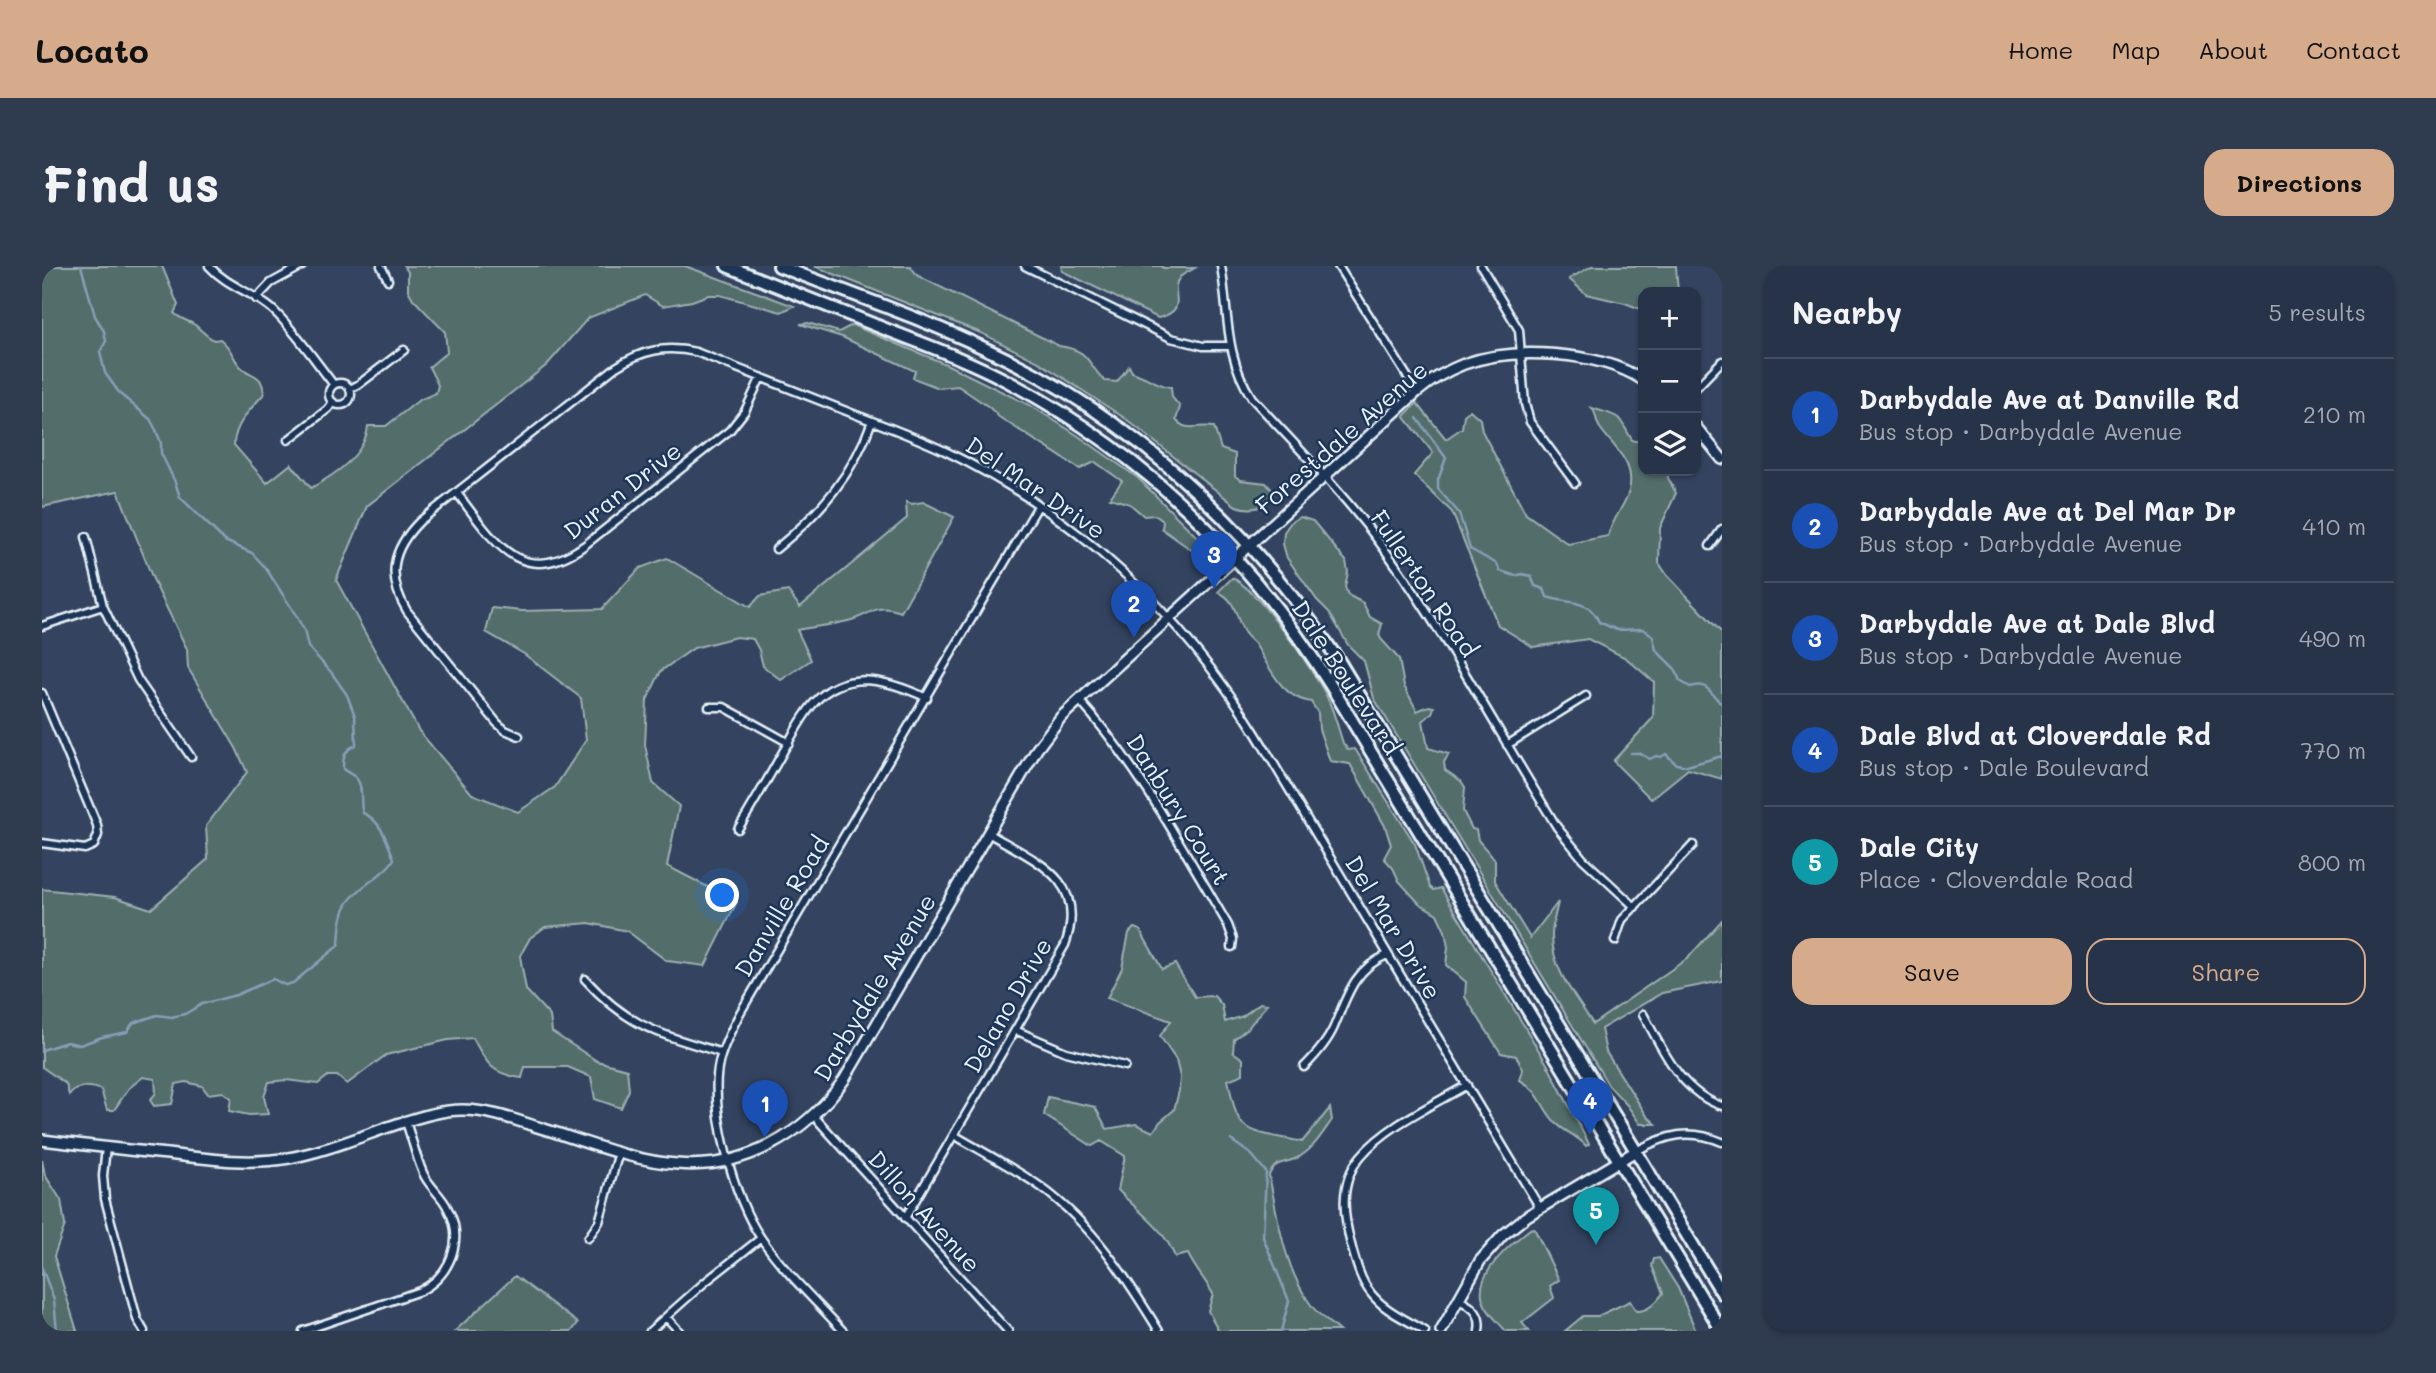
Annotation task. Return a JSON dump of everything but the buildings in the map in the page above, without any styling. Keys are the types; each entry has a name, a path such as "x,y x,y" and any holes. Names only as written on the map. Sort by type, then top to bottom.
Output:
{"main road":[{"name":"Dale Boulevard","path":"727,266 929,345 1006,381 1045,403 1083,426 1151,477 1182,503 1235,556 1305,645 1722,1331"},
{"name":"Dale Boulevard","path":"779,266 944,330 987,349 1059,388 1132,436 1169,466 1250,544 1290,591 1337,658 1722,1293"}],"street":[{"path":"209,266 229,285 256,299 278,315 334,385"},
{"path":"256,299 271,283 302,266"},
{"path":"381,266 388,280"},
{"path":"1025,266 1171,338 1203,346 1230,346"},
{"name":"Fullerton Road","path":"1221,266 1230,346 1238,374 1252,398 1385,550 1569,844 1636,907"},
{"path":"1338,266 1417,392"},
{"path":"1481,266 1517,324 1525,404 1530,422 1576,482"},
{"name":"Del Mar Drive","path":"519,736 497,723 407,611 397,590 395,559 403,541 420,521 607,374 636,355 658,349 682,349 761,377 948,452 1038,506 1098,551 1169,618 1217,676 1240,709 1540,1208"},
{"path":"350,389 404,350"},
{"name":"Forestdale Avenue","path":"1235,556 1417,392 1443,373 1466,363 1496,357 1572,356 1589,358 1638,377"},
{"path":"1701,383 1722,361"},
{"name":"Duran Drive","path":"457,493 495,542 511,556 533,563 563,559 730,430 745,411 761,377"},
{"path":"343,384 350,389 351,397 347,403 342,405 333,402 329,394 334,385 343,384"},
{"path":"288,440 328,409 333,402"},
{"path":"776,549 813,517 839,487 858,456 872,421"},
{"path":"1701,433 1722,459"},
{"name":"Danville Road","path":"843,1331 761,1238 742,1204 729,1161 716,1098 722,1052 740,1013 1038,506"},
{"path":"1710,546 1722,529"},
{"path":"86,537 103,606 138,680 191,757"},
{"name":"Darbydale Avenue","path":"42,1140 223,1160 269,1161 315,1152 442,1112 475,1111 619,1152 677,1164 698,1165 729,1161 767,1148 784,1139 814,1116 844,1080 1037,749 1061,717 1235,556"},
{"path":"42,626 103,606"},
{"path":"738,829 811,706 828,692 841,685 863,680 887,682 926,698"},
{"path":"42,692 99,835 96,844 88,849 42,843"},
{"path":"1507,745 1586,696"},
{"name":"Danbury Court","path":"1079,700 1118,747 1148,791 1227,925 1233,939 1232,947"},
{"path":"709,707 724,707 789,743"},
{"name":"Delano Drive","path":"905,1218 1065,945 1071,924 1070,905 1064,887 1050,870 988,833"},
{"path":"1615,941 1622,920 1693,845"},
{"path":"1304,1067 1328,1038 1356,977 1373,962 1388,955"},
{"path":"584,979 618,1011 638,1024 722,1052"},
{"path":"1643,1014 1683,1080 1701,1097 1722,1106"},
{"path":"1015,1030 1066,1052 1125,1066"},
{"path":"1425,1331 1386,1308 1364,1283 1346,1226 1346,1189 1356,1163 1371,1145 1467,1085"},
{"name":"Dillon Avenue","path":"814,1116 1008,1331"},
{"path":"303,1331 420,1291 430,1286 446,1270 455,1241 453,1219 422,1171 406,1122"},
{"path":"954,1135 1040,1186 1078,1219 1111,1256 1159,1331"},
{"path":"1441,1331 1491,1247 1516,1224 1657,1140 1675,1135 1721,1140"},
{"path":"106,1147 103,1176 108,1214 137,1319 145,1331"},
{"path":"588,1238 599,1222 619,1152"},
{"path":"650,1331 704,1283 761,1238"},
{"path":"1459,1300 1476,1311 1480,1320 1479,1331"},
{"path":"666,1317 679,1331"}],"green space":[{"path":"42,266 162,266 178,305 174,313 214,340 220,339 240,366 261,382 264,394 240,424 234,445 267,483 291,464 311,488 348,463 361,446 368,426 386,426 419,400 436,393 438,385 429,367 447,352 445,332 413,299 408,290 408,272 404,266 685,266 794,306 781,312 720,295 708,295 663,306 645,295 588,318 547,365 367,506 336,580 419,731 472,794 518,812 555,787 586,740 581,698 524,654 486,632 492,608 522,611 602,609 640,568 667,558 750,607 760,596 788,591 800,607 907,518 906,502 923,502 954,517 901,612 878,609 856,619 797,630 811,660 781,680 763,666 753,639 736,637 694,648 661,671 647,700 645,745 653,783 679,806 667,866 737,902 705,966 667,961 627,931 589,923 545,927 530,938 520,956 526,990 550,1016 552,1032 597,1061 627,1069 629,1090 621,1108 595,1099 591,1077 568,1067 525,1067 522,1078 503,1074 486,1061 473,1038 448,1040 386,1055 347,1084 337,1076 328,1076 318,1084 286,1080 269,1082 264,1097 268,1114 249,1115 229,1111 231,1098 223,1092 208,1094 202,1086 186,1082 176,1084 172,1104 154,1106 150,1100 156,1093 155,1079 143,1077 129,1088 114,1110 107,1110 101,1090 84,1087 69,1095 66,1084 42,1067 42,889 115,897 151,909 208,859 206,826 247,772 236,748 188,668 187,649 155,584 118,491 42,507"},
{"path":"814,266 910,266 918,276 1059,346 1083,354 1105,381 1117,382 1129,366 1132,372 1171,387 1172,397 1180,407 1176,420 1189,427 1214,427 1221,449 1235,454 1235,476 1241,480 1266,483 1274,492 1272,498 1258,507 1236,506 1126,419 1039,362 981,333"},
{"path":"1061,266 1195,268 1182,276 1177,283 1174,310 1158,318 1062,271"},
{"path":"1592,266 1676,266 1678,287 1638,287 1638,308 1586,294 1569,279"},
{"path":"808,323 839,332 852,325 948,365 1033,407 1138,478 1203,543 1201,548 1193,551 1162,529 1163,521 1155,515 1144,516 1130,504 1110,498 1122,481 1095,462 1080,469 999,417 958,386 939,388 913,378 915,371 842,337 800,324"},
{"path":"1417,403 1446,439 1462,428 1464,415 1470,410 1480,419 1482,431 1526,514 1568,544 1608,536 1629,491 1627,464 1600,428 1592,408 1617,417 1632,440 1638,442 1638,476 1668,476 1676,493 1660,528 1659,563 1722,633 1722,779 1688,769 1651,799 1613,761 1653,718 1654,682 1626,658 1588,639 1533,647 1498,625 1452,512 1414,475 1433,453 1404,416"},
{"path":"1300,517 1313,521 1346,561 1348,572 1345,587 1348,595 1363,603 1370,617 1382,624 1379,635 1399,659 1404,686 1417,711 1429,706 1434,707 1432,713 1423,721 1428,748 1449,754 1444,762 1445,770 1465,787 1463,811 1472,829 1476,830 1478,840 1495,860 1495,881 1530,938 1558,902 1552,935 1556,960 1566,982 1593,1024 1688,958 1722,920 1722,981 1662,993 1601,1029 1606,1052 1647,1116 1656,1124 1640,1124 1609,1086 1374,698 1364,661 1348,645 1329,612 1317,600 1287,558 1283,544 1284,532 1291,522"},
{"path":"1232,578 1269,613 1320,685 1332,708 1343,743 1348,750 1355,749 1415,844 1430,887 1434,890 1441,888 1547,1064 1589,1144 1586,1146 1555,1122 1536,1094 1520,1080 1523,1069 1516,1056 1501,1053 1465,997 1466,982 1446,965 1448,947 1445,931 1437,914 1419,903 1399,881 1384,858 1391,845 1385,826 1350,764 1330,761 1319,729 1318,713 1311,702 1292,694 1277,680 1255,644 1244,632 1232,604 1218,592"},
{"path":"1134,928 1140,930 1162,969 1175,964 1195,997 1214,996 1222,1005 1225,1022 1243,1016 1260,1003 1267,1004 1248,1028 1234,1039 1233,1052 1243,1059 1243,1074 1228,1080 1235,1110 1244,1125 1268,1135 1302,1142 1330,1108 1332,1120 1312,1147 1297,1158 1278,1164 1269,1175 1283,1242 1294,1275 1314,1309 1339,1331 1219,1331 1208,1311 1213,1294 1188,1254 1175,1257 1164,1237 1118,1190 1125,1156 1101,1141 1092,1146 1044,1115 1048,1097 1095,1107 1107,1129 1136,1124 1153,1132 1174,1110 1180,1077 1176,1060 1160,1036 1171,1021 1107,998 1122,968 1129,933"},
{"path":"42,1160 45,1175 61,1200 65,1225 54,1256 77,1331 42,1331"},
{"path":"1534,1228 1559,1280 1550,1286 1554,1298 1522,1323 1529,1331 1506,1331 1483,1300 1484,1280 1505,1250"},
{"path":"1659,1258 1678,1288 1696,1331 1565,1331 1583,1316 1598,1316 1630,1301 1636,1311 1651,1306 1663,1293 1652,1266 1654,1259"},
{"path":"515,1276 578,1323 572,1331 455,1331"}],"waterway":[{"path":"42,1050 67,1042 80,1045 127,1032 133,1023 157,1015 172,1017 185,1014 202,1004 236,995 273,979 285,985 293,983 339,945 343,913 350,899 394,859 375,821 363,813 359,783 343,769 345,754 356,745 355,716 347,695 308,647 304,630 265,567 252,553 225,541 180,497 150,419 120,394 105,373 100,352 106,341 104,331 95,316 81,266"},
{"path":"1417,418 1446,458 1438,480 1438,489 1459,513 1470,549 1497,564 1500,571 1516,576 1531,576 1535,586 1544,589 1547,597 1583,605 1595,614 1599,622 1617,630 1643,629 1648,632 1653,637 1656,650 1675,669 1680,681 1690,687 1705,687 1722,704"},
{"path":"1631,753 1639,753 1650,759 1666,754 1676,764 1687,766 1722,756"},
{"path":"1231,1140 1252,1155 1266,1172 1263,1237 1289,1301 1281,1331"},
{"path":"42,1268 54,1300 57,1331"}],"place":[{"name":"Darbydale Ave at Dale Blvd","path":"1214,589"},
{"name":"Darbydale Ave at Del Mar Dr","path":"1134,638"},
{"name":"Dale Blvd at Cloverdale Rd","path":"1590,1135"},
{"name":"Darbydale Ave at Danville Rd","path":"765,1138"},
{"name":"Dale City","path":"1596,1245"}]}
